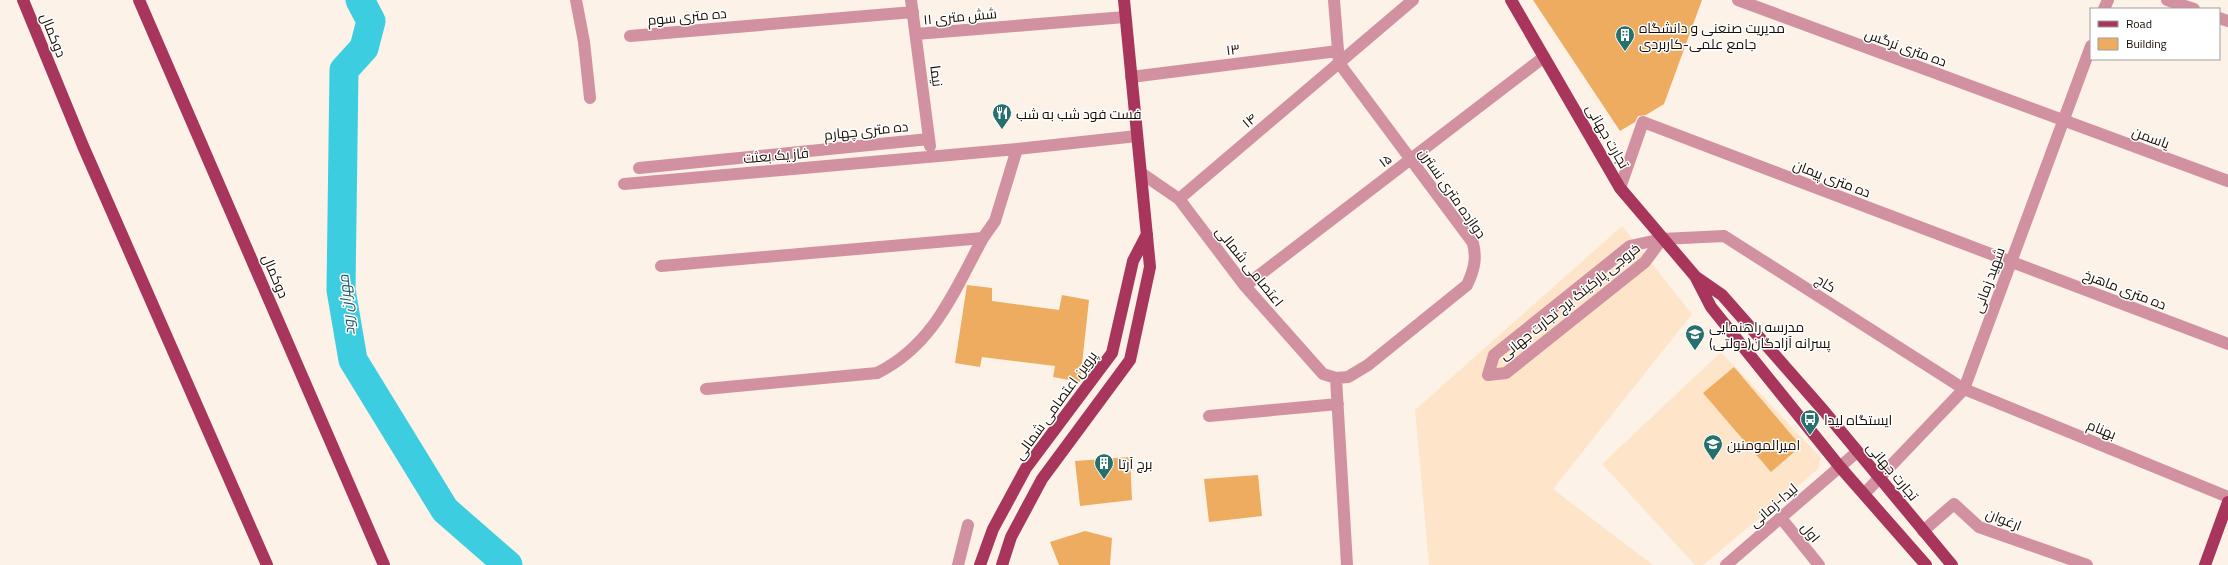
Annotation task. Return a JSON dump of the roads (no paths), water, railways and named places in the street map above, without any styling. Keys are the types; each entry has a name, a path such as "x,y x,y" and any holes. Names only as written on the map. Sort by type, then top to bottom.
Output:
{"main road":[{"name":"دوکمال","path":"23,0 83,146 267,565"},
{"name":"دوکمال","path":"139,0 384,565"},
{"path":"1002,565 1011,537 1042,478 1130,360 1150,267 1124,0"},
{"name":"تجارت جهانی","path":"1511,0 1620,188 1694,276 1711,307 1840,467 1926,565"},
{"name":"پروین اعتصامی شمالی","path":"980,565 993,529 1026,468 1112,353 1133,261 1147,234"},
{"name":"تجارت جهانی","path":"1694,276 1722,295 1952,565"},
{"path":"2205,565 2228,502"}],"street":[{"path":"576,0 584,42 590,98"},
{"name":"نیما","path":"911,0 931,155"},
{"path":"1334,0 1338,57"},
{"name":"۱۴","path":"1179,199 1338,57 1413,0"},
{"name":"ده متری نرگس","path":"1738,0 2063,121"},
{"path":"2167,0 2191,8"},
{"name":"ده متری سوم","path":"630,36 913,12"},
{"name":"۱۱ شش متری","path":"916,34 1125,17"},
{"name":"شهید زمانی","path":"1864,494 1964,389 2090,49"},
{"name":"۱۳","path":"1131,77 1338,57"},
{"name":"دوازده متری نسترن","path":"1336,378 1348,377 1368,365 1467,285 1474,269 1476,256 1473,243 1338,57"},
{"name":"۱۵","path":"1245,286 1544,58"},
{"name":"یاسمن","path":"2063,121 2228,180"},
{"name":"ده متری پیمان","path":"1620,188 1643,122 2011,262"},
{"name":"فاز یک بعثت","path":"624,184 931,155 1017,149 1137,136"},
{"name":"ده متری چهارم","path":"639,168 929,139"},
{"path":"706,390 877,373 897,363 916,346 939,319 983,238 994,221 1017,149"},
{"name":"اعتصامی شمالی","path":"1140,173 1179,199 1245,286 1314,365 1322,374 1336,378"},
{"name":"کاج","path":"1488,375 1494,355 1630,246 1662,239 1724,236 1964,389"},
{"path":"660,266 983,238"},
{"name":"خروجی پارکینگ برج تجارت جهانی","path":"1488,375 1506,373 1645,262 1662,239"},
{"name":"ده متری ماهرخ","path":"2011,262 2228,344"},
{"path":"1336,378 1347,565"},
{"name":"بهنام","path":"1964,389 2228,497"},
{"path":"1209,416 1338,404"},
{"name":"لیدا-زمانی","path":"1726,565 1857,452"},
{"name":"ارغوان","path":"1924,531 1954,504 1979,527 2087,565"},
{"name":"اول","path":"1781,518 1819,565"},
{"path":"958,565 968,525"}],"waterway":[{"name":"مهران رود","path":"360,0 371,21 364,48 344,70 341,290 353,360 445,510 508,565"}],"place":[{"name":"مدیریت صنعنی و دانشگاه جامع علمی-کاربردی","path":"1625,52"},
{"name":"فست فود شب به شب","path":"1002,130"},
{"name":"مدرسه راهنمایی پسرانه آزادگان(دولتی)","path":"1695,351"},
{"name":"ایستگاه لیدا","path":"1810,436"},
{"name":"امیرالمومنین","path":"1713,461"},
{"name":"برج آرتا","path":"1104,480"}]}
